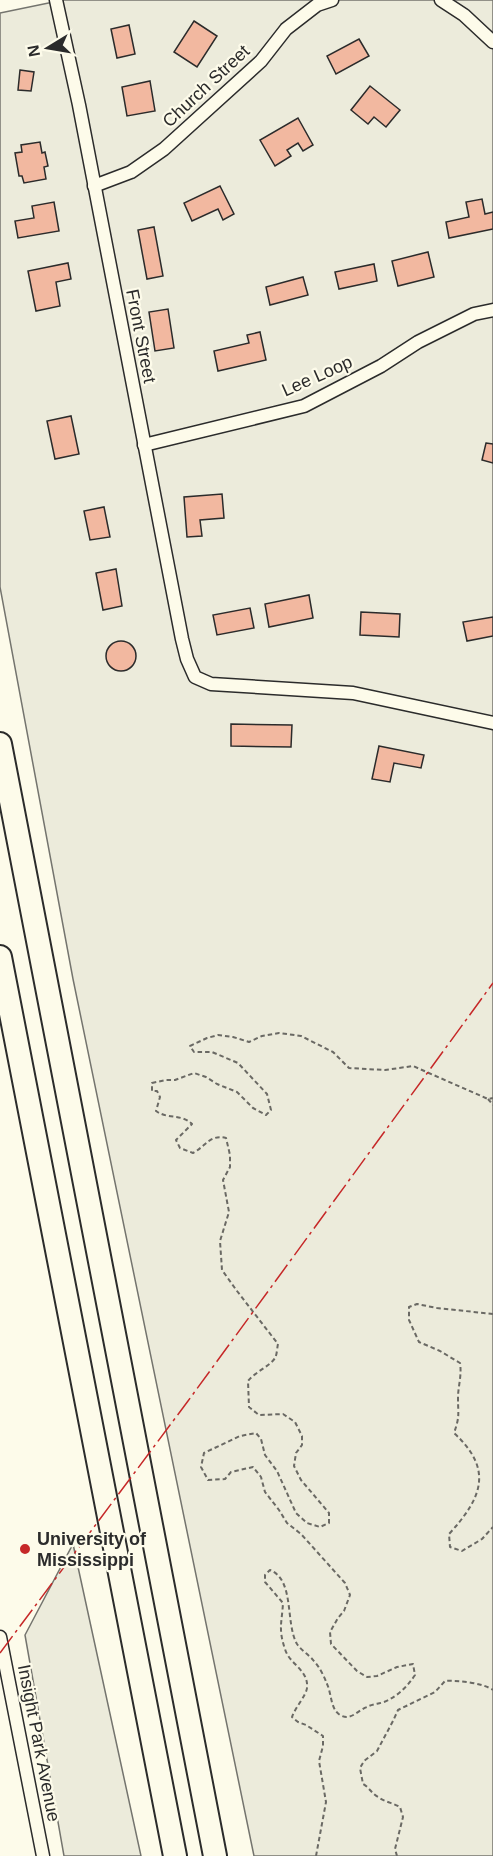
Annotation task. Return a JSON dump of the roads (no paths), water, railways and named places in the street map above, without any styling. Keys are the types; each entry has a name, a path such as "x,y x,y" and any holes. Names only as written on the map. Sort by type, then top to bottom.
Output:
{"highway":[{"path":"0,744 215,1856"},
{"path":"0,957 175,1856"}],"street":[{"name":"Front Street","path":"56,0 79,105 182,639 195,677 211,684 353,693 493,723"},
{"name":"Church Street","path":"94,186 131,172 164,149 261,61 285,29 317,5 332,0"},
{"path":"441,0 464,15 493,42"},
{"name":"Lee Loop","path":"144,445 304,406 381,366 418,342 474,315 493,310"},
{"name":"Insight Park Avenue","path":"0,1637 43,1856"}],"place":[{"name":"University of Mississippi","path":"25,1549"}]}
